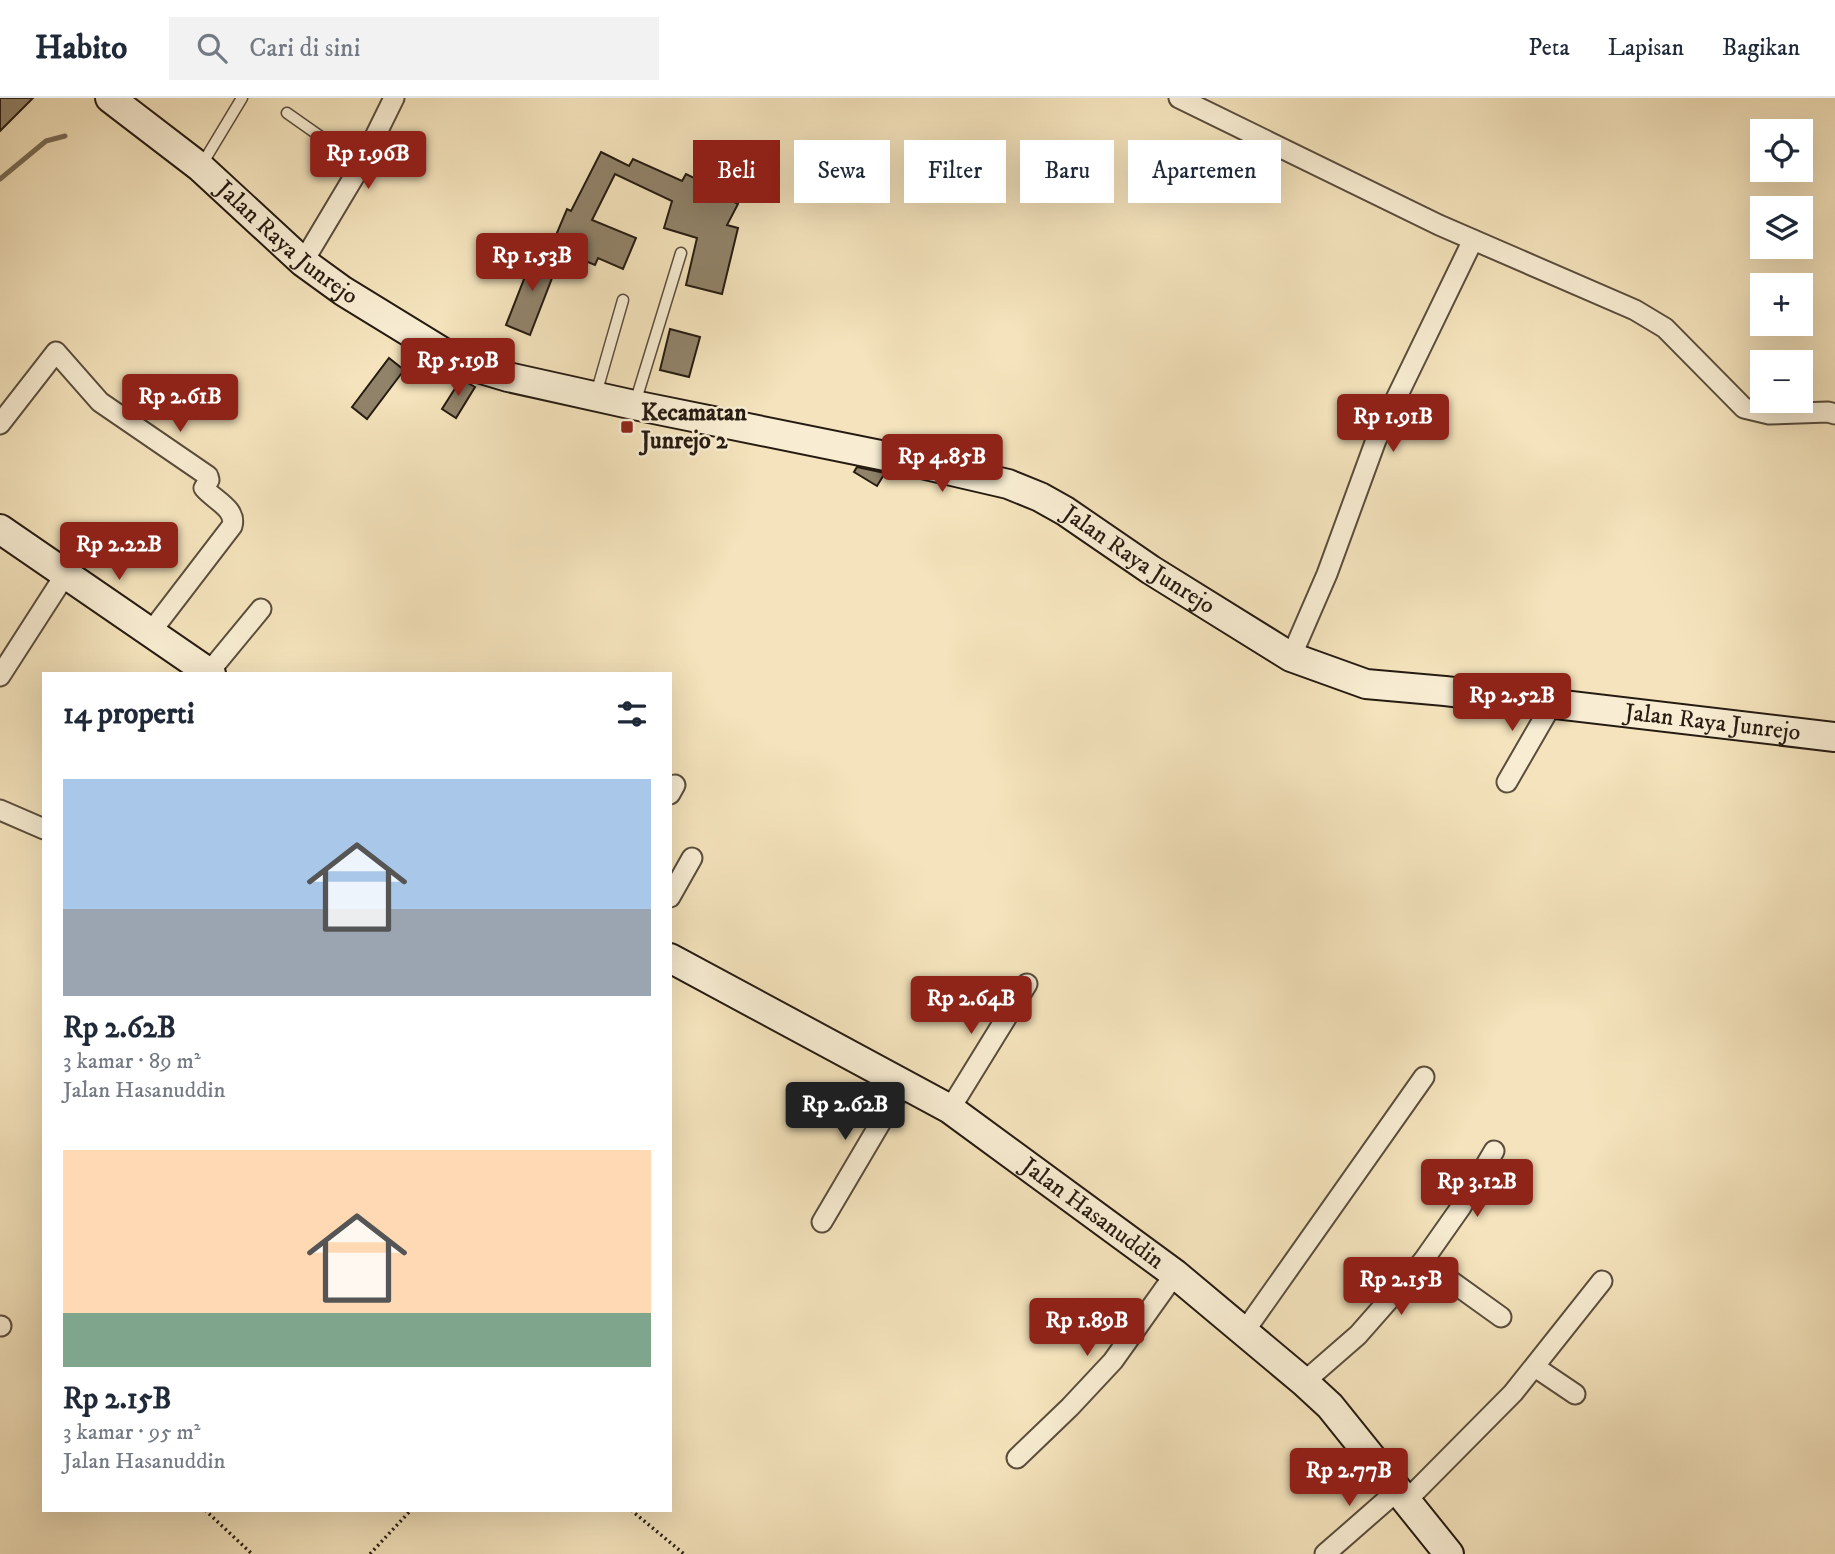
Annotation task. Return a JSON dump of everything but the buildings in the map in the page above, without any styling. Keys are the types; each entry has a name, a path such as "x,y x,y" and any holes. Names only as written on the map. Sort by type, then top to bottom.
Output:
{"street":[{"path":"303,262 361,165 394,98"},
{"path":"1179,98 1473,240 1628,306 1657,322 1744,408 1769,414 1835,414"},
{"name":"Jalan Raya Junrejo","path":"121,101 200,167 303,262 342,291 444,352 478,368 634,405 900,459 1007,484 1040,497 1065,511 1291,657 1331,674 1366,684 1835,737"},
{"path":"1291,657 1331,564 1376,440 1473,240"},
{"path":"0,424 56,352 100,402 208,477 204,488 232,513 232,526 150,633"},
{"path":"0,528 208,672"},
{"path":"0,676 65,575"},
{"path":"211,672 261,609"},
{"path":"1507,782 1552,704"},
{"path":"0,810 42,828"},
{"path":"672,893 692,858"},
{"name":"Jalan Hasanuddin","path":"672,959 950,1109 1175,1274 1304,1381 1338,1416 1449,1554"},
{"path":"950,1109 1027,984"},
{"path":"1244,1332 1424,1077"},
{"path":"822,1222 904,1083"},
{"path":"1304,1381 1358,1335 1423,1261 1461,1207 1494,1151"},
{"path":"1423,1261 1501,1317"},
{"path":"1017,1458 1113,1361 1175,1274"},
{"path":"1325,1554 1401,1496 1513,1394 1602,1281"},
{"path":"1535,1367 1575,1394"}],"lane":[{"path":"200,167 242,98"},
{"path":"287,113 361,165"},
{"path":"634,405 681,253"},
{"path":"596,395 623,300"}],"path":[{"path":"207,1512 252,1554"},
{"path":"370,1554 409,1512"},
{"path":"633,1512 684,1554"}],"waterway":[{"path":"0,179 46,141 65,136"}],"place":[{"name":"Kecamatan Junrejo 2","path":"627,427"}]}
